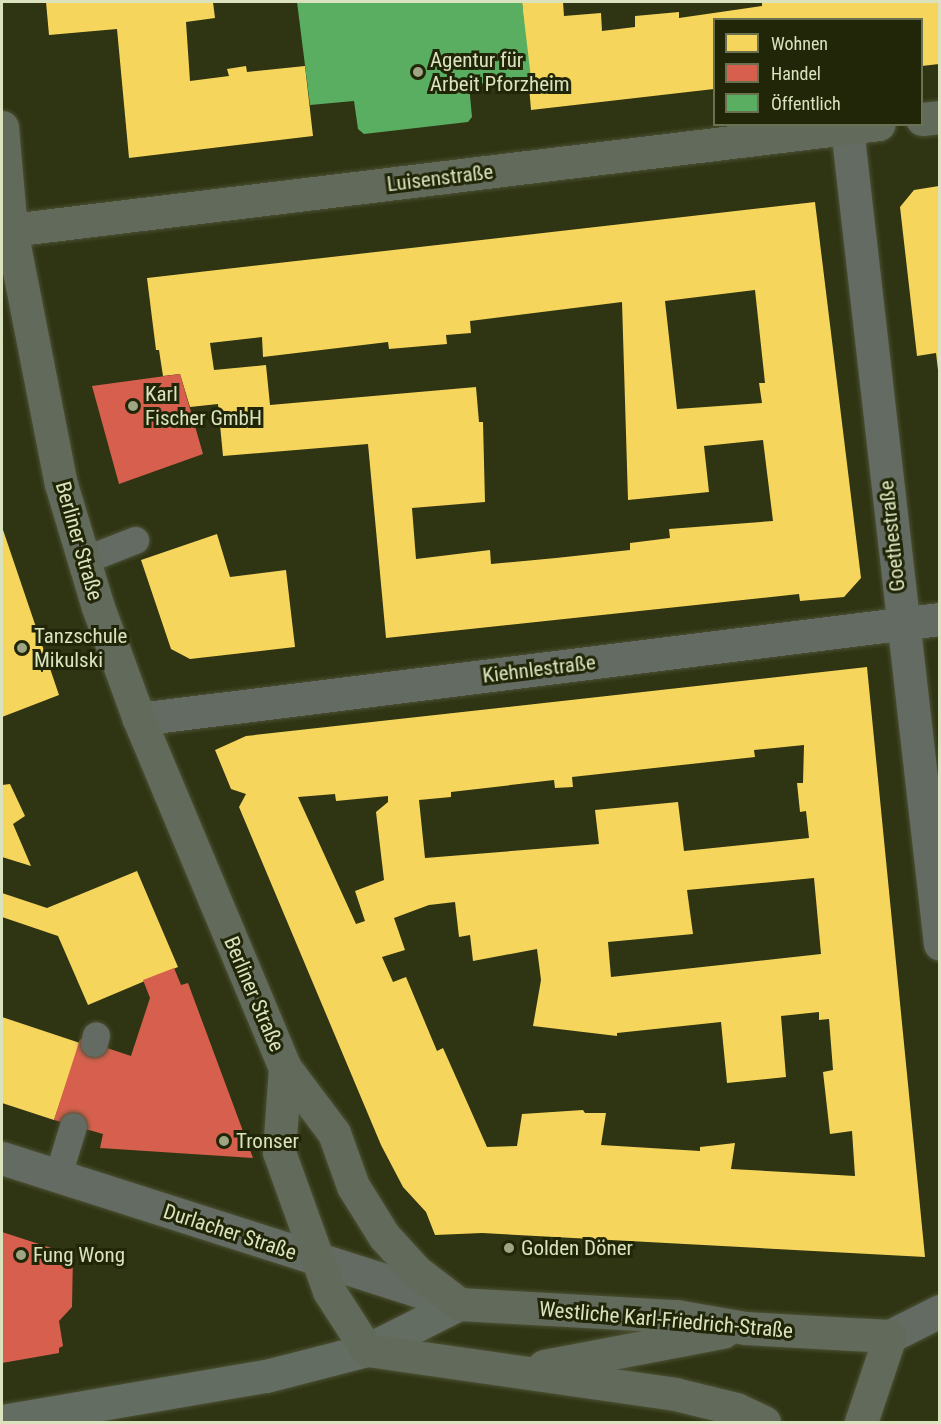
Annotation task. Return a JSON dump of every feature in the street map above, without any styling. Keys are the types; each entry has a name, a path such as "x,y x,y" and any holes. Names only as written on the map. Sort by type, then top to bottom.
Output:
{"main road":[{"path":"923,119 939,117"},
{"name":"Luisenstraße","path":"6,231 863,126"},
{"name":"Berliner Straße","path":"2,127 6,231 61,484 84,561 139,719 285,1068 334,1133 353,1186 384,1236 416,1271 459,1304"},
{"name":"Berliner Straße","path":"285,1068 279,1152 316,1260 343,1317 367,1350"},
{"name":"Westliche Karl-Friedrich-Straße","path":"2,1421 230,1384 367,1350 459,1304 676,1316 745,1328 890,1336"},
{"path":"515,1371 745,1328"},
{"path":"861,1422 890,1336"},
{"name":"Westliche Karl-Friedrich-Straße","path":"367,1350 675,1394 736,1408 764,1422"}],"street":[{"name":"Goethestraße","path":"847,128 902,623 931,781 939,944"},
{"name":"Kiehnlestraße","path":"139,719 939,619"},
{"name":"Durlacher Straße","path":"2,1158 459,1304"},
{"path":"890,1336 939,1311"},
{"name":"Westliche Karl-Friedrich-Straße","path":"890,1336 939,1340"}],"lane":[{"path":"84,561 135,540"},
{"path":"58,1175 73,1126"}],"building: Wohnen":[{"path":"46,2 213,2 215,18 186,22 190,81 229,76 227,69 246,66 247,72 305,66 313,136 129,158 117,29 49,35"},
{"path":"522,2 563,2 564,16 601,13 602,31 635,27 635,16 679,12 679,18 762,6 762,2 939,2 939,64 923,66 923,18 713,18 713,89 531,110"},
{"path":"939,186 938,370 936,353 917,356 900,207 914,190"},
{"path":"815,202 861,578 844,597 800,601 799,594 386,638 368,444 223,456 218,404 190,407 180,374 163,376 159,350 156,350 147,278","holes":["755,290 765,383 759,383 762,403 677,409 665,301","622,302 628,500 709,492 704,446 763,440 773,521 669,529 670,538 630,543 630,550 556,558 491,564 490,550 416,559 412,508 485,502 483,422 479,422 476,387 270,405 266,365 214,370 210,343 262,337 263,357 388,342 389,349 447,344 446,335 471,333 470,321"]},
{"name":"Tanzschule Mikulski","path":"2,527 59,695 2,717"},
{"path":"217,534 230,577 286,570 295,647 190,659 171,649 141,560"},
{"path":"867,667 925,1257 482,1233 435,1235 426,1212 403,1187 381,1145 239,807 246,794 231,789 215,750 246,736","holes":["804,745 803,783 797,783 800,812 806,811 809,838 684,851 678,802 595,810 599,844 425,858 419,800 451,797 451,792 554,780 555,788 573,787 572,777 755,757 754,750","335,794 336,801 388,796 388,802 376,812 384,880 355,891 365,921 356,924 298,797","814,878 821,954 611,977 608,942 693,934 687,890","455,902 459,937 470,935 473,961 537,949 541,980 533,1026 617,1036 617,1033 721,1022 727,1083 786,1077 781,1016 819,1012 819,1020 829,1019 833,1070 823,1072 830,1134 852,1131 855,1176 731,1169 735,1143 700,1147 700,1151 601,1145 606,1113 585,1113 583,1110 522,1114 517,1146 487,1147 443,1048 437,1051 406,977 393,982 382,957 405,950 394,918 429,905"]},
{"path":"10,784 25,816 13,824 31,866 2,857 2,785"},
{"path":"137,871 178,967 88,1005 58,936 2,917 2,893 47,908"},
{"path":"2,1017 80,1043 54,1120 2,1103"}],"building: Handel":[{"path":"180,374 203,454 119,484 92,386"},
{"path":"174,968 181,985 188,983 253,1158 100,1148 103,1134 54,1120 80,1039 131,1056 150,998 143,980"},
{"path":"2,1232 73,1255 72,1307 59,1321 63,1346 59,1348 59,1353 2,1363"}],"building: Öffentlich":[{"name":"Agentur für Arbeit Pforzheim","path":"297,2 522,2 531,78 469,85 472,117 468,122 364,134 358,129 354,101 310,105"}],"place":[{"name":"Agentur für Arbeit Pforzheim","path":"418,72"},
{"name":"Karl Fischer GmbH","path":"133,406"},
{"name":"Tanzschule Mikulski","path":"22,648"},
{"name":"Tronser","path":"224,1141"},
{"name":"Golden Döner","path":"509,1248"},
{"name":"Fung Wong","path":"21,1255"}]}
